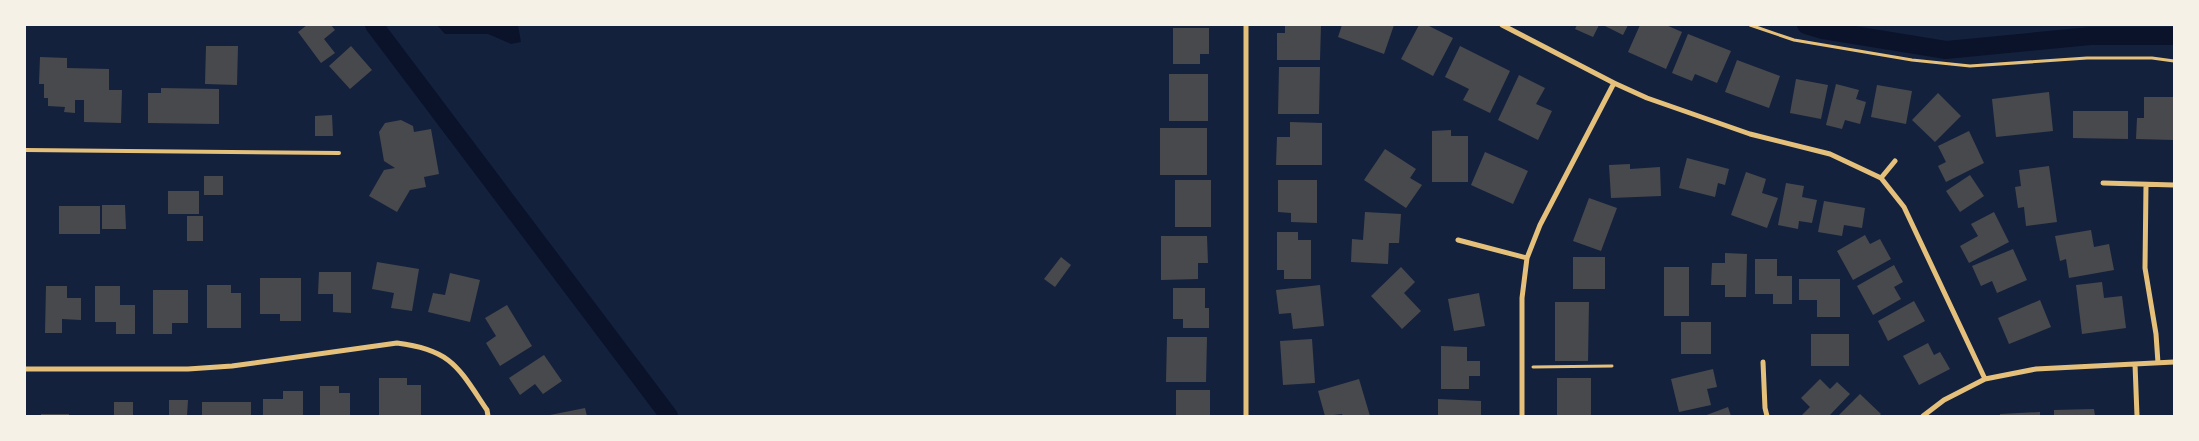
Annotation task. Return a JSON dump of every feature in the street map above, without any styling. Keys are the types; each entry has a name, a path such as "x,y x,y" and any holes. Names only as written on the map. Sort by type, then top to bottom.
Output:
{"street":[{"path":"1246,25 1246,416"},
{"path":"1502,25 1614,84 1647,98 1750,134 1830,154 1881,178 1904,207 1985,379"},
{"path":"1522,416 1522,298 1527,258 1540,225 1614,84"},
{"path":"1881,178 1895,161"},
{"path":"2103,183 2174,185"},
{"path":"2146,185 2145,268 2156,334 2158,363"},
{"path":"1458,240 1527,258"},
{"path":"25,369 188,369 232,366 397,343 420,346 440,354 459,368 487,410 488,416"},
{"path":"1763,362 1767,416"},
{"path":"1924,416 1944,400 1985,379 2036,369 2174,362"},
{"path":"2135,364 2137,416"}],"lane":[{"path":"25,150 339,153"}],"path":[{"path":"1750,25 1804,42 1912,60 1970,66 2087,58 2152,58 2174,61"},
{"path":"1533,367 1612,366"}],"water":[{"path":"437,25 518,25 521,42 511,44 488,34 445,34"}],"building":[{"path":"307,25 331,25 335,30 324,39 335,53 321,63 298,32"},
{"path":"1285,25 1321,25 1320,60 1277,60 1277,33 1285,33"},
{"path":"1342,25 1394,25 1384,54 1338,37"},
{"path":"1419,25 1427,25 1453,38 1433,76 1401,59"},
{"path":"1577,25 1599,25 1593,37 1575,29"},
{"path":"1603,25 1628,25 1623,35"},
{"path":"1640,25 1666,25 1682,32 1666,69 1628,52"},
{"path":"1173,28 1209,28 1209,54 1200,54 1200,64 1173,64"},
{"path":"1688,34 1731,51 1717,83 1695,74 1692,81 1672,73"},
{"path":"206,46 238,46 237,85 205,84"},
{"path":"351,46 372,70 350,89 329,66"},
{"path":"1460,46 1510,71 1490,113 1463,100 1469,89 1445,77"},
{"path":"40,57 67,58 67,68 109,69 109,90 122,90 121,123 84,122 84,100 75,100 75,113 64,112 65,107 48,106 48,98 44,98 44,84 39,84"},
{"path":"1737,60 1780,76 1769,108 1725,92"},
{"path":"1279,67 1320,67 1319,114 1278,114"},
{"path":"1169,74 1208,74 1208,121 1169,121"},
{"path":"1519,75 1545,88 1536,104 1552,111 1538,140 1498,120"},
{"path":"1796,79 1828,85 1821,119 1790,113"},
{"path":"1836,84 1859,90 1856,99 1866,102 1860,124 1845,120 1842,129 1826,125"},
{"path":"1877,85 1912,91 1906,124 1871,117"},
{"path":"161,88 219,89 219,124 148,123 148,93 161,93"},
{"path":"2049,92 2053,131 1996,137 1992,99"},
{"path":"1938,93 1961,116 1935,142 1912,120"},
{"path":"2144,97 2174,97 2174,140 2136,139 2137,118 2144,118"},
{"path":"2073,111 2128,111 2128,139 2073,138"},
{"path":"332,115 333,136 315,136 315,116"},
{"path":"401,120 413,126 414,132 431,129 439,174 424,177 426,187 410,190 397,212 369,196 384,170 395,168 384,161 379,132 385,123"},
{"path":"1290,122 1322,123 1322,165 1276,165 1277,137 1290,137"},
{"path":"1160,128 1207,128 1207,175 1160,175"},
{"path":"1451,130 1451,136 1468,136 1468,182 1432,182 1432,131"},
{"path":"1969,131 1984,163 1946,182 1938,166 1946,162 1938,146"},
{"path":"1385,149 1416,169 1410,178 1422,185 1406,208 1364,180"},
{"path":"1485,152 1528,171 1513,204 1471,185"},
{"path":"1687,158 1729,169 1725,185 1718,183 1715,197 1679,188"},
{"path":"1630,164 1630,169 1660,167 1661,196 1611,198 1609,165"},
{"path":"2049,166 2057,222 2026,226 2024,207 2018,208 2015,187 2021,186 2019,170"},
{"path":"1746,172 1766,179 1762,193 1778,198 1767,228 1731,215"},
{"path":"1970,175 1984,196 1960,212 1946,191"},
{"path":"204,176 223,176 223,195 204,195"},
{"path":"1175,180 1211,180 1211,227 1175,227"},
{"path":"1278,180 1317,180 1317,223 1291,222 1291,213 1278,212"},
{"path":"1786,183 1804,186 1802,197 1817,200 1812,223 1799,221 1798,229 1778,225"},
{"path":"168,191 199,191 199,214 168,214"},
{"path":"1589,198 1617,208 1601,251 1573,241"},
{"path":"1824,201 1865,208 1862,228 1844,225 1842,236 1818,232"},
{"path":"102,205 125,205 126,229 102,229"},
{"path":"59,206 100,206 100,234 59,234"},
{"path":"1365,212 1401,214 1399,243 1389,243 1388,264 1351,262 1352,239 1363,240"},
{"path":"1994,212 2009,242 1969,263 1960,246 1978,236 1971,224"},
{"path":"187,216 203,216 203,241 187,241"},
{"path":"2091,230 2094,247 2109,244 2114,270 2069,278 2066,259 2060,261 2055,236"},
{"path":"1277,232 1298,232 1298,240 1311,240 1311,279 1284,279 1284,270 1277,270"},
{"path":"1865,235 1870,244 1880,239 1891,259 1853,280 1837,251"},
{"path":"1161,236 1207,236 1208,263 1198,263 1198,279 1161,280"},
{"path":"2013,249 2027,280 1997,293 1992,281 1981,286 1972,266"},
{"path":"1725,253 1747,254 1746,297 1725,297 1725,285 1711,285 1712,263 1725,263"},
{"path":"1061,257 1071,265 1055,287 1044,279"},
{"path":"1573,257 1605,257 1605,289 1573,289"},
{"path":"1755,259 1777,259 1777,276 1792,276 1792,304 1773,304 1773,294 1755,294"},
{"path":"377,262 419,269 412,311 391,308 394,293 372,289"},
{"path":"1894,265 1903,282 1894,287 1901,299 1873,315 1857,286"},
{"path":"1401,267 1415,282 1404,293 1421,311 1402,329 1371,296"},
{"path":"1664,267 1689,267 1689,316 1664,316"},
{"path":"319,272 351,272 351,313 333,312 333,294 318,294"},
{"path":"450,273 480,280 470,322 428,312 433,293 445,295"},
{"path":"260,278 301,278 301,321 280,321 280,314 260,314"},
{"path":"1799,279 1840,279 1840,317 1817,317 1817,300 1799,300"},
{"path":"2102,282 2104,298 2122,296 2126,328 2082,334 2076,285"},
{"path":"207,285 231,285 231,293 241,293 241,328 207,328"},
{"path":"1320,285 1324,326 1293,329 1291,313 1279,314 1276,290"},
{"path":"46,286 67,286 67,298 81,298 81,320 62,319 62,333 45,333"},
{"path":"95,286 120,286 120,305 135,305 135,334 116,334 116,322 95,322"},
{"path":"1173,288 1205,288 1205,308 1209,308 1209,328 1183,328 1183,319 1173,319"},
{"path":"153,290 188,290 188,323 172,323 172,334 153,334"},
{"path":"1479,293 1485,326 1454,331 1448,299"},
{"path":"2040,300 2051,327 2009,344 1998,318"},
{"path":"1914,301 1925,321 1888,341 1878,321"},
{"path":"1555,302 1589,302 1588,361 1555,361"},
{"path":"507,305 532,346 500,366 486,343 496,336 485,318"},
{"path":"1681,322 1711,322 1711,354 1681,354"},
{"path":"1811,334 1849,334 1849,366 1811,366"},
{"path":"1167,337 1207,337 1206,382 1166,382"},
{"path":"1312,339 1315,383 1283,385 1280,341"},
{"path":"1928,343 1934,355 1940,352 1950,369 1919,385 1903,356"},
{"path":"1441,346 1467,347 1467,361 1480,361 1480,376 1469,376 1469,389 1441,389"},
{"path":"544,355 562,381 543,394 535,384 520,395 509,378"},
{"path":"1713,369 1717,387 1707,389 1711,405 1679,412 1671,379"},
{"path":"379,378 407,378 407,385 421,385 421,416 379,416"},
{"path":"1557,378 1591,378 1591,416 1557,416"},
{"path":"1359,379 1370,416 1343,416 1342,414 1325,416 1318,391"},
{"path":"1820,379 1830,389 1837,382 1850,394 1829,416 1803,416 1810,407 1801,398"},
{"path":"320,386 339,386 339,393 350,393 350,416 320,416"},
{"path":"1176,390 1210,390 1210,416 1176,416"},
{"path":"283,391 303,391 303,416 263,416 263,399 283,399"},
{"path":"1860,394 1881,414 1879,416 1838,416"},
{"path":"1438,399 1481,401 1481,416 1438,416"},
{"path":"169,400 188,400 187,416 169,416"},
{"path":"114,402 133,402 133,416 114,416"},
{"path":"202,402 251,402 251,416 202,416"},
{"path":"1728,407 1731,416 1704,416"},
{"path":"585,408 587,416 550,415"},
{"path":"2094,409 2095,416 2054,416 2054,410"},
{"path":"2040,412 2040,416 2000,416 2000,414"},
{"path":"41,414 69,414 69,416 41,416"}],"waterway":[{"path":"374,25 669,416"},
{"path":"1806,25 1823,30 1946,50 2090,36 2174,36"}]}
